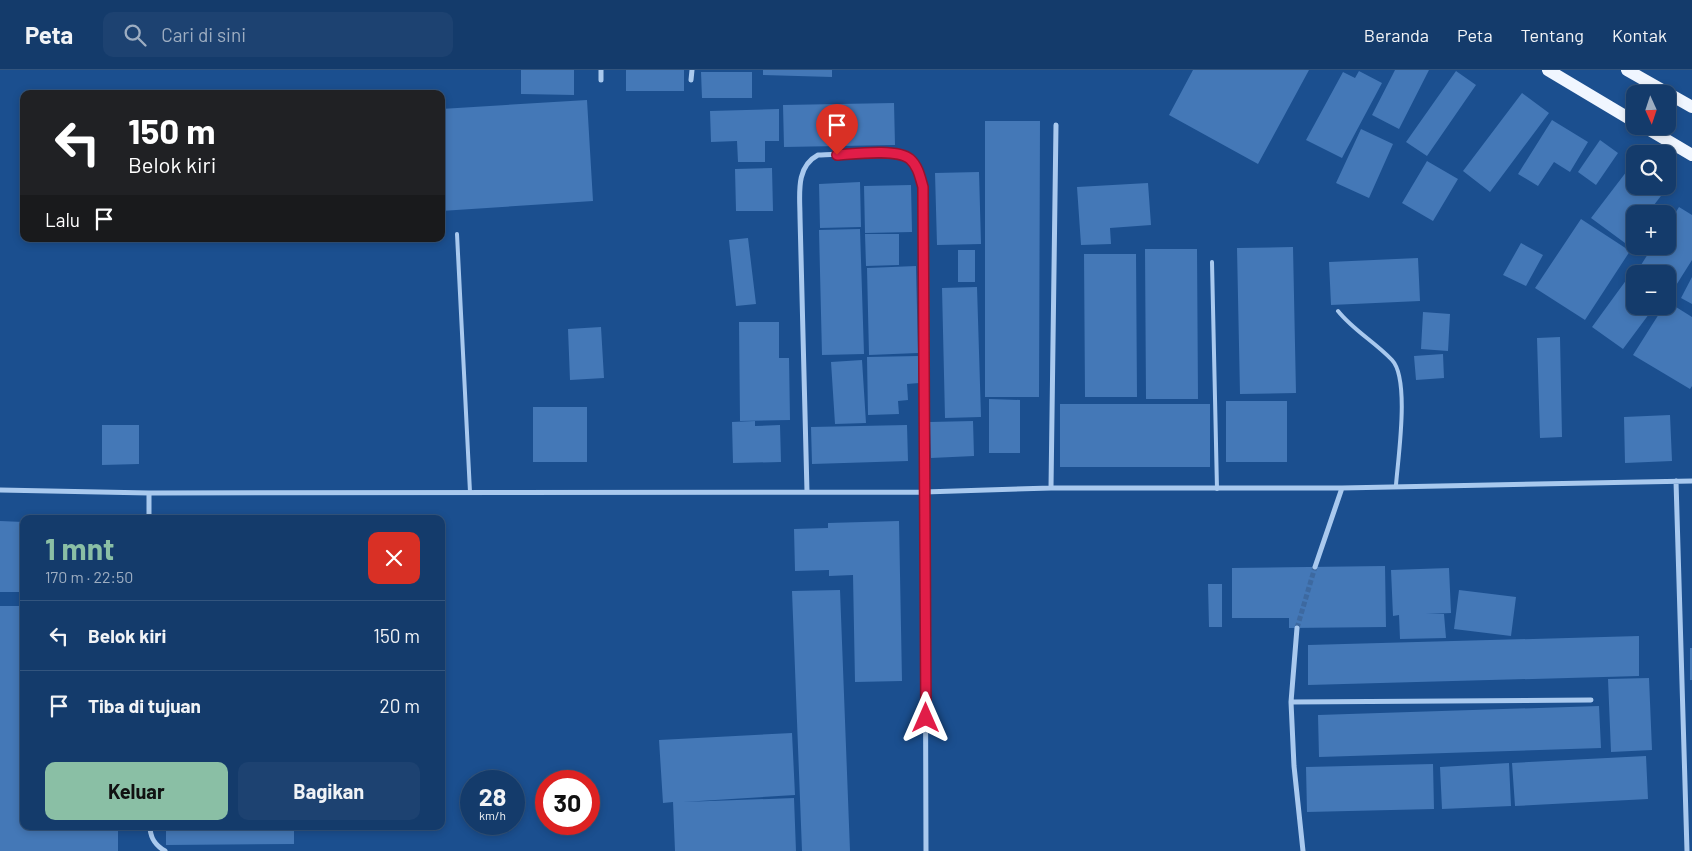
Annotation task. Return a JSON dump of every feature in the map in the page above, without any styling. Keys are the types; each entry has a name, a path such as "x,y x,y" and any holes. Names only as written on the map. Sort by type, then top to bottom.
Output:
{"main road":[{"path":"1548,70 1626,117"},
{"path":"1627,70 1650,85"},
{"path":"1676,100 1692,108"},
{"path":"1660,135 1692,155"}],"street":[{"path":"601,70 601,80"},
{"path":"691,80 692,70"},
{"path":"1051,488 1056,125"},
{"path":"807,492 800,217 802,173 808,161 818,155 894,153 909,158 918,169 923,187 926,851"},
{"path":"1676,481 1688,851"},
{"path":"0,490 149,492 924,492 1051,488 1342,488 1692,481"},
{"path":"1314,567 1342,488"},
{"path":"149,492 149,515"},
{"path":"1296,628 1292,702 1294,766 1303,851"},
{"path":"1292,702 1591,700"},
{"path":"150,830 151,838 157,847 165,851"}],"lane":[{"path":"457,234 470,492"},
{"path":"1212,262 1218,489"},
{"path":"1338,311 1348,324 1372,340 1394,362 1402,393 1396,486"}],"building":[{"path":"521,70 574,70 574,95 521,94"},
{"path":"626,70 684,70 684,91 626,91"},
{"path":"763,70 832,70 832,77 763,75"},
{"path":"1193,70 1309,70 1258,164 1169,115"},
{"path":"1395,70 1429,70 1399,129 1372,115"},
{"path":"1359,71 1382,83 1342,158 1306,140 1343,72 1355,78"},
{"path":"1456,71 1476,85 1427,156 1406,142"},
{"path":"701,72 752,72 752,98 702,98"},
{"path":"1522,93 1549,113 1490,192 1463,171"},
{"path":"587,100 593,201 445,211 445,109"},
{"path":"894,103 895,145 784,147 783,105"},
{"path":"779,109 779,141 765,141 765,162 738,162 737,141 711,142 710,111"},
{"path":"1552,120 1588,142 1570,172 1554,162 1538,186 1518,174"},
{"path":"985,121 1040,121 1039,397 985,397"},
{"path":"1361,129 1393,144 1369,198 1336,183"},
{"path":"1600,140 1618,153 1596,185 1578,172"},
{"path":"1427,161 1458,179 1433,221 1402,203"},
{"path":"772,168 773,211 736,211 735,169"},
{"path":"979,172 981,244 937,245 935,173"},
{"path":"1626,172 1626,195 1662,195 1654,205 1626,205 1625,243 1591,218"},
{"path":"860,182 861,227 820,228 819,184"},
{"path":"1148,183 1151,225 1110,228 1111,244 1081,245 1077,187"},
{"path":"911,185 912,232 865,233 864,186"},
{"path":"1679,207 1692,215 1692,260 1676,285 1676,265 1641,265 1647,255 1676,255 1676,212"},
{"path":"1581,219 1626,248 1627,255 1585,320 1535,288"},
{"path":"860,229 864,354 822,355 819,230"},
{"path":"865,234 899,234 899,265 866,266"},
{"path":"748,238 756,304 736,306 729,240"},
{"path":"1521,243 1543,255 1526,286 1503,275"},
{"path":"1293,247 1296,393 1240,394 1237,248"},
{"path":"1145,249 1197,249 1198,399 1146,399"},
{"path":"958,250 975,250 975,282 958,282"},
{"path":"1084,254 1136,254 1137,397 1085,397"},
{"path":"1418,258 1420,301 1331,305 1329,262"},
{"path":"916,266 918,353 869,355 867,268"},
{"path":"1692,277 1692,304 1681,298"},
{"path":"1626,280 1626,315 1648,315 1623,349 1592,327"},
{"path":"977,287 981,417 945,418 942,288"},
{"path":"1676,307 1692,317 1692,386 1690,389 1633,355 1658,315 1676,315"},
{"path":"1423,312 1450,314 1448,351 1421,349"},
{"path":"739,322 779,322 779,358 789,358 790,420 740,421"},
{"path":"601,327 604,378 570,380 568,329"},
{"path":"1560,337 1562,437 1540,438 1537,338"},
{"path":"1443,354 1444,378 1416,380 1414,356"},
{"path":"918,356 919,383 907,384 908,400 898,401 899,414 868,415 867,357"},
{"path":"862,360 866,423 835,424 831,362"},
{"path":"989,399 1020,400 1020,453 989,453"},
{"path":"1226,401 1287,401 1287,462 1226,462"},
{"path":"1060,404 1210,404 1210,467 1060,467"},
{"path":"533,407 587,407 587,462 533,462"},
{"path":"1670,415 1672,461 1625,463 1624,417"},
{"path":"755,421 755,426 780,425 781,462 733,463 732,422"},
{"path":"973,421 974,456 931,458 930,422"},
{"path":"102,425 139,425 139,464 102,465"},
{"path":"907,425 908,461 812,464 811,427"},
{"path":"0,521 20,522 20,592 0,592"},
{"path":"899,521 902,681 855,682 853,575 829,576 829,570 795,571 794,529 828,528 828,523"},
{"path":"1385,566 1386,627 1289,628 1289,618 1232,618 1232,568"},
{"path":"1449,568 1451,613 1426,614 1444,614 1446,638 1400,639 1399,615 1393,616 1391,570"},
{"path":"1208,584 1222,584 1222,627 1209,627"},
{"path":"840,590 850,851 802,851 792,591"},
{"path":"1459,590 1516,597 1511,636 1454,629"},
{"path":"0,606 20,606 20,830 118,830 118,851 0,851"},
{"path":"1639,636 1639,676 1308,685 1308,645"},
{"path":"1690,648 1692,648 1692,680 1690,680"},
{"path":"1649,678 1652,750 1611,752 1608,679"},
{"path":"1599,706 1601,748 1319,757 1318,715"},
{"path":"792,733 795,795 683,802 794,798 796,851 675,851 673,802 663,803 659,740"},
{"path":"1646,756 1648,799 1515,806 1512,763"},
{"path":"1509,763 1511,806 1442,809 1440,767"},
{"path":"1433,764 1434,809 1307,812 1306,767"},
{"path":"166,830 294,830 294,844 166,845"}],"tunnel":[{"path":"1297,628 1315,567"}],"route":[{"path":"837,155 894,153 909,158 918,169 923,187 926,718"}]}
